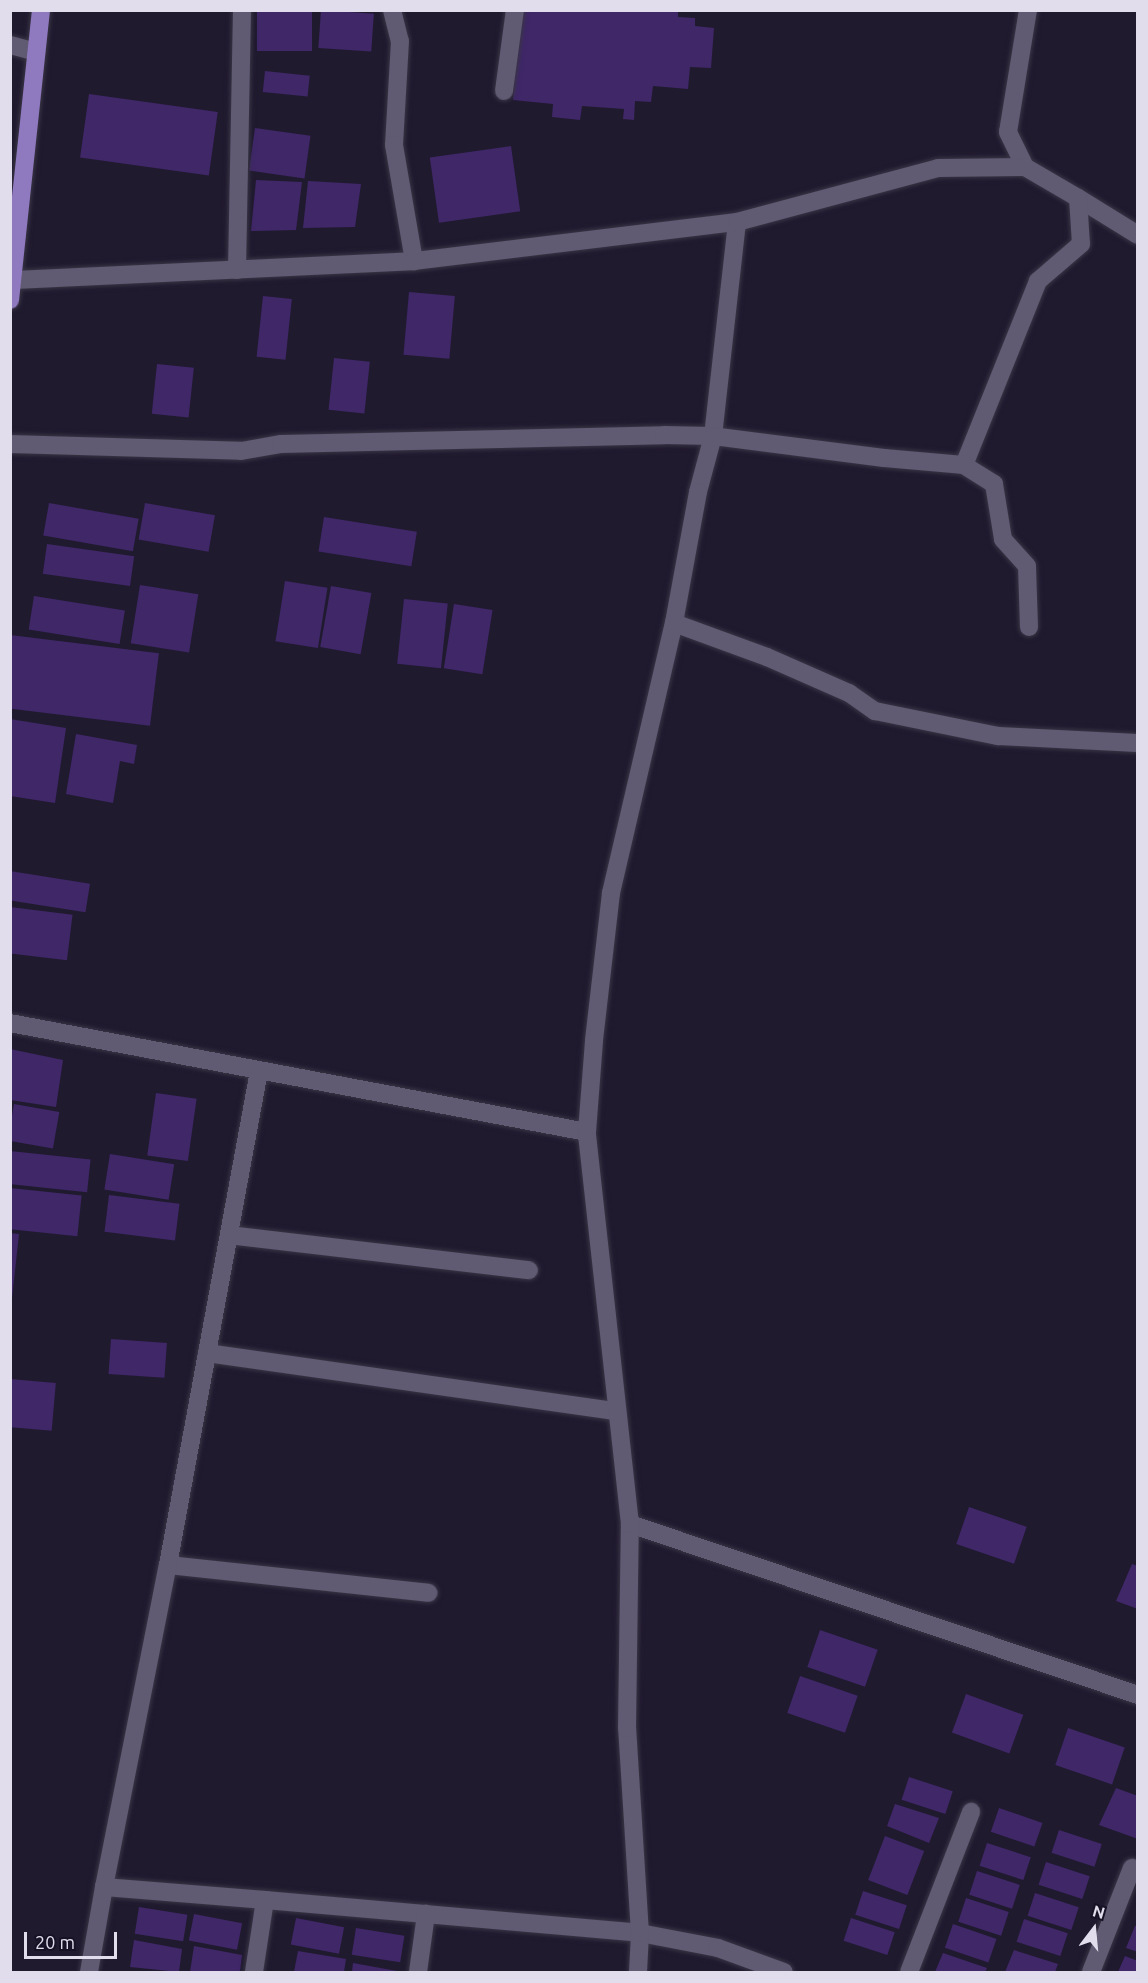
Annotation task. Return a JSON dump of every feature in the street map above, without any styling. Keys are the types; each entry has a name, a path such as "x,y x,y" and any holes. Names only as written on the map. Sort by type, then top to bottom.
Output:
{"main road":[{"path":"10,300 15,219 41,10"}],"street":[{"path":"237,270 242,10"},
{"path":"392,10 400,41 394,145 414,261"},
{"path":"504,91 515,10"},
{"path":"1025,167 1008,132 1028,10"},
{"path":"10,45 36,52"},
{"path":"12,280 414,261 737,222 938,168 1025,167 1137,235"},
{"path":"964,465 1038,281 1082,244 1078,198"},
{"path":"638,1972 640,1934 627,1728 630,1524 587,1132 594,1040 612,893 674,622 698,492 713,436 737,222"},
{"path":"10,444 241,451 281,444 664,435 713,436 884,458 964,465 994,484 1003,539 1028,566 1029,627"},
{"path":"674,622 767,657 849,693 875,711 998,736 1137,743"},
{"path":"10,1023 587,1132"},
{"path":"89,1972 168,1565 259,1071"},
{"path":"229,1234 529,1270"},
{"path":"207,1353 617,1411"},
{"path":"630,1524 1137,1695"},
{"path":"168,1565 428,1593"},
{"path":"909,1972 971,1812"},
{"path":"1091,1972 1132,1868"},
{"path":"104,1887 640,1934 718,1948 784,1972"},
{"path":"254,1972 265,1900"},
{"path":"418,1972 426,1914"}],"building":[{"path":"257,10 312,10 312,51 257,51"},
{"path":"321,10 374,14 371,52 318,48"},
{"path":"520,10 678,10 678,17 695,18 695,26 714,28 711,68 690,67 688,89 653,86 651,102 635,101 634,120 623,119 624,109 582,106 580,120 552,117 553,104 513,100"},
{"path":"265,71 310,76 308,97 263,92"},
{"path":"89,94 218,112 209,175 80,157"},
{"path":"255,128 310,136 304,178 249,171"},
{"path":"511,146 520,211 439,223 430,157"},
{"path":"256,180 302,182 296,230 251,231"},
{"path":"308,181 361,184 355,227 303,228"},
{"path":"409,292 455,296 449,359 404,355"},
{"path":"263,296 292,299 285,360 257,357"},
{"path":"334,358 370,362 364,413 329,410"},
{"path":"157,364 194,368 189,418 152,414"},
{"path":"49,503 139,519 133,551 43,535"},
{"path":"145,503 215,515 208,552 139,539"},
{"path":"324,517 417,532 411,566 319,552"},
{"path":"47,544 134,556 130,586 43,574"},
{"path":"285,581 327,588 318,648 275,641"},
{"path":"140,585 198,594 189,653 131,643"},
{"path":"331,586 371,593 361,654 320,647"},
{"path":"34,596 125,610 120,644 29,630"},
{"path":"404,599 448,604 441,668 397,664"},
{"path":"454,604 493,610 482,674 444,668"},
{"path":"10,635 159,653 150,726 10,709"},
{"path":"10,719 66,728 55,803 10,796"},
{"path":"76,734 137,745 134,764 120,761 113,803 66,794"},
{"path":"10,871 90,884 85,912 10,900"},
{"path":"10,907 73,915 67,960 10,953"},
{"path":"10,1049 63,1060 56,1107 10,1100"},
{"path":"156,1093 197,1099 188,1161 147,1155"},
{"path":"14,1104 59,1112 53,1148 10,1141"},
{"path":"10,1151 91,1159 87,1192 10,1184"},
{"path":"110,1154 174,1164 169,1200 104,1190"},
{"path":"10,1188 82,1196 77,1236 10,1229"},
{"path":"109,1195 179,1204 175,1240 104,1232"},
{"path":"10,1233 19,1234 12,1298 10,1298"},
{"path":"111,1339 167,1343 164,1378 109,1374"},
{"path":"10,1379 56,1383 52,1431 10,1427"},
{"path":"969,1507 1027,1527 1014,1564 956,1544"},
{"path":"1132,1564 1138,1566 1138,1609 1116,1601"},
{"path":"820,1630 878,1650 865,1687 807,1667"},
{"path":"800,1676 858,1696 845,1733 787,1713"},
{"path":"966,1694 1023,1715 1009,1753 952,1733"},
{"path":"1068,1728 1125,1748 1112,1784 1055,1765"},
{"path":"909,1777 953,1791 945,1814 902,1800"},
{"path":"1116,1788 1138,1796 1138,1839 1099,1825"},
{"path":"895,1804 939,1818 929,1843 887,1826"},
{"path":"999,1808 1042,1823 1034,1847 991,1832"},
{"path":"1059,1830 1102,1844 1094,1867 1052,1853"},
{"path":"885,1836 924,1851 907,1895 868,1880"},
{"path":"987,1843 1031,1857 1023,1880 980,1866"},
{"path":"1046,1862 1090,1876 1082,1899 1039,1885"},
{"path":"977,1871 1020,1885 1012,1909 969,1895"},
{"path":"863,1891 907,1905 899,1929 855,1915"},
{"path":"1035,1893 1079,1907 1071,1930 1028,1916"},
{"path":"966,1898 1009,1912 1001,1936 958,1922"},
{"path":"139,1907 187,1915 183,1941 135,1934"},
{"path":"194,1914 242,1923 237,1950 189,1941"},
{"path":"296,1918 344,1927 339,1954 291,1945"},
{"path":"851,1918 895,1932 887,1955 844,1941"},
{"path":"1024,1919 1068,1933 1060,1956 1017,1942"},
{"path":"953,1924 996,1939 988,1963 945,1948"},
{"path":"1135,1926 1138,1926 1138,1952 1126,1948"},
{"path":"356,1928 404,1936 400,1962 352,1955"},
{"path":"134,1940 182,1949 179,1972 130,1967"},
{"path":"194,1946 242,1955 240,1972 190,1972"},
{"path":"1014,1950 1058,1964 1055,1972 1005,1972"},
{"path":"298,1951 346,1959 344,1972 294,1972"},
{"path":"943,1953 987,1968 985,1972 935,1972"},
{"path":"1125,1956 1138,1961 1138,1972 1118,1972"},
{"path":"353,1963 397,1971 397,1972 352,1972"}]}
